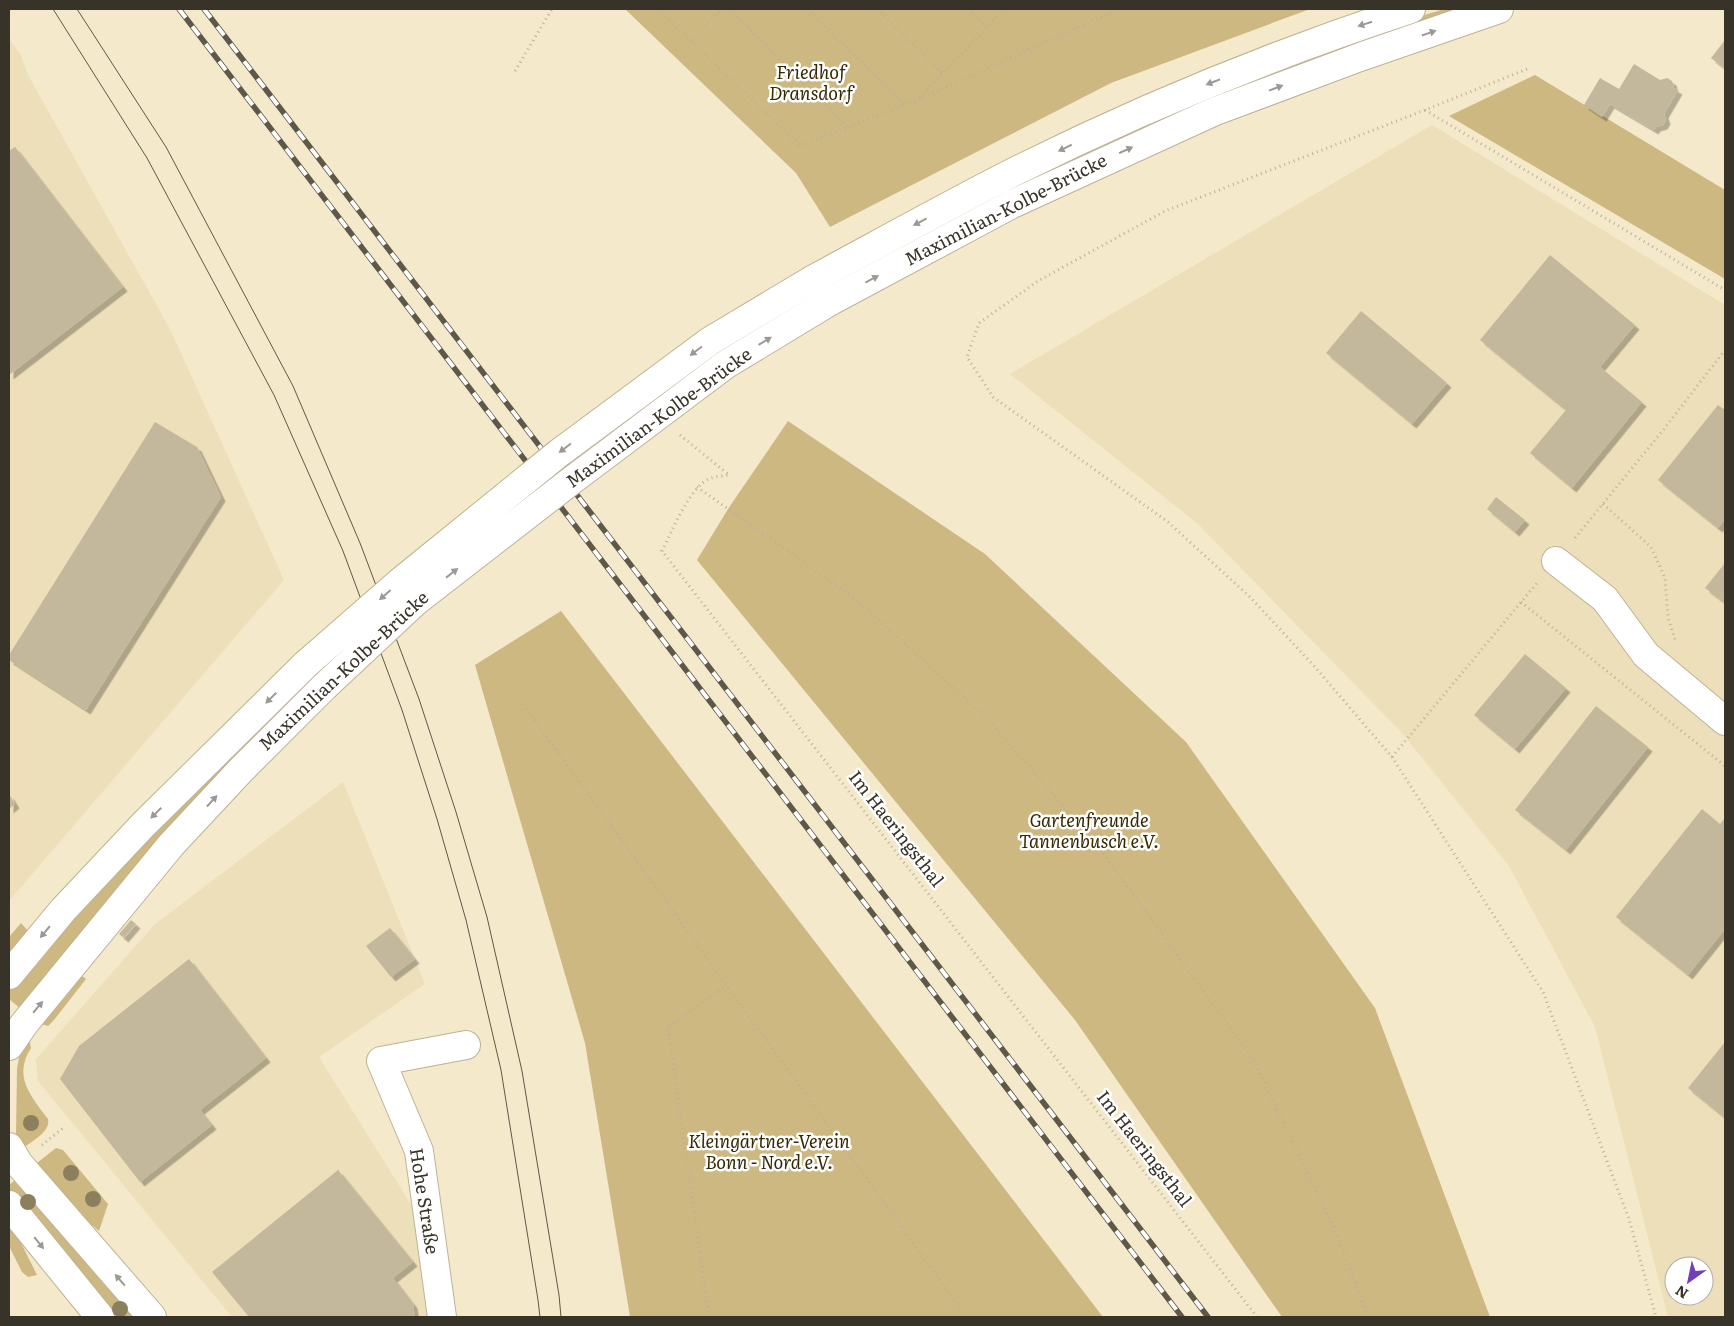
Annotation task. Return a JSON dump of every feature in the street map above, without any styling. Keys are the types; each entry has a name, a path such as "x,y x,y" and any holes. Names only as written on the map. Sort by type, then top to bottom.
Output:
{"street":[{"name":"Maximilian-Kolbe-Brücke","path":"9,975 63,910 143,825 306,664 400,582 559,453 710,341 812,280 1003,178 1095,134 1201,87 1348,30 1411,9"},
{"name":"Maximilian-Kolbe-Brücke","path":"9,1046 24,1024 171,845 240,770 324,687 415,602 725,365 829,302 1012,204 1213,112 1360,57 1499,9"},
{"path":"1556,561 1605,599 1646,655 1725,721"},
{"name":"Hohe Straße","path":"442,1317 419,1151 381,1061 466,1045"},
{"path":"9,1147 19,1164 152,1317"},
{"path":"9,1205 100,1317"}],"path":[{"path":"515,71 552,9"},
{"path":"658,9 800,146 917,100 1119,9"},
{"path":"691,41 722,9"},
{"path":"730,9 848,128"},
{"path":"807,9 905,105"},
{"path":"877,9 942,73"},
{"path":"968,9 986,27"},
{"path":"917,100 1004,9"},
{"path":"1527,69 1165,211 1038,281 979,323 967,357 993,397 1168,522 1251,598 1315,667 1392,757 1543,992 1629,1219 1656,1317"},
{"path":"1426,110 1725,290"},
{"path":"676,432 729,475 710,478 697,487 860,603 988,719 1102,850 1253,1059 1336,1232 1368,1317"},
{"name":"Im Haeringsthal","path":"697,487 662,551 1257,1317"},
{"path":"1603,504 1651,547 1665,578 1668,618 1676,645"},
{"path":"1520,602 1725,766"},
{"path":"523,704 961,1308 950,1317"},
{"path":"708,1317 668,1027 727,985"},
{"path":"41,1146 63,1128"}],"shaded area":[{"path":"9,38 21,56 29,77 170,329 284,580 9,901"},
{"path":"1432,125 1725,305 1725,1317 1668,1317 1665,1306 1714,1306 1714,1256 1664,1256 1664,1301 1595,1027 1509,866 1402,733 1198,524 1010,374"},
{"path":"343,782 425,984 319,1057 415,1211 427,1317 232,1317 38,1081 36,1059 155,924"}],"green space":[{"name":"Friedhof Dransdorf","path":"625,9 1310,9 1111,83 830,227 796,173"},
{"path":"1444,9 1464,9 823,290 943,222 1023,181 1168,113 1402,22"},
{"path":"1535,75 1725,190 1725,279 1449,116"},
{"name":"Gartenfreunde Tannenbusch e.V.","path":"788,421 985,554 1186,742 1375,1008 1490,1317 1282,1317 1075,1020 697,560 728,509"},
{"name":"Kleingärtner-Verein Bonn - Nord e.V.","path":"561,611 1103,1317 630,1317 585,1043 475,665"},
{"path":"311,677 313,680 21,1009 9,999 9,987 152,833"},
{"path":"21,923 29,932 9,959 9,937"},
{"path":"81,975 86,979 54,1020 48,1026 41,1024"},
{"path":"27,1039 30,1042 31,1048 24,1068 26,1085 35,1102 48,1119 48,1124 39,1136 21,1149 16,1136 17,1069 21,1045"},
{"path":"56,1148 63,1150 108,1204 99,1231 75,1211 33,1166"},
{"path":"19,1177 139,1317 118,1317 9,1192 9,1185"},
{"path":"9,1223 37,1275 28,1277 22,1272 9,1246"}],"building":[{"path":"1725,40 1725,69 1711,58"},
{"path":"1634,64 1660,80 1667,78 1672,81 1674,88 1678,90 1664,114 1666,120 1663,125 1656,127 1654,130 1610,104 1602,117 1584,105 1600,78 1619,89"},
{"path":"15,147 123,287 9,375 9,151"},
{"path":"1550,255 1635,325 1600,367 1642,402 1572,488 1530,453 1566,410 1480,340"},
{"path":"1361,311 1447,383 1412,424 1326,353"},
{"path":"1718,405 1725,410 1725,519 1718,528 1658,480"},
{"path":"155,422 197,447 221,497 86,710 9,660 9,655"},
{"path":"1496,497 1525,520 1515,532 1487,509"},
{"path":"1725,563 1725,603 1705,588"},
{"path":"1525,654 1566,688 1515,749 1474,715"},
{"path":"1596,706 1648,747 1566,850 1515,810"},
{"path":"9,794 15,804 9,809"},
{"path":"1702,809 1720,824 1725,818 1725,929 1688,975 1616,917"},
{"path":"131,920 136,924 124,938 119,934"},
{"path":"390,928 415,959 391,977 366,946"},
{"path":"189,959 266,1058 200,1110 212,1125 140,1182 60,1079 79,1046"},
{"path":"1725,1042 1725,1118 1688,1088"},
{"path":"338,1170 413,1262 393,1278 413,1304 415,1317 249,1317 212,1272"}],"tram line":[{"path":"53,9 147,158 274,395 343,551 402,710 437,819 466,920 501,1070 540,1317"},
{"path":"77,9 166,147 293,386 360,543 419,699 456,812 487,917 522,1071 561,1317"}],"railway":[{"path":"179,9 1182,1317"},
{"path":"204,9 1208,1317"}]}
